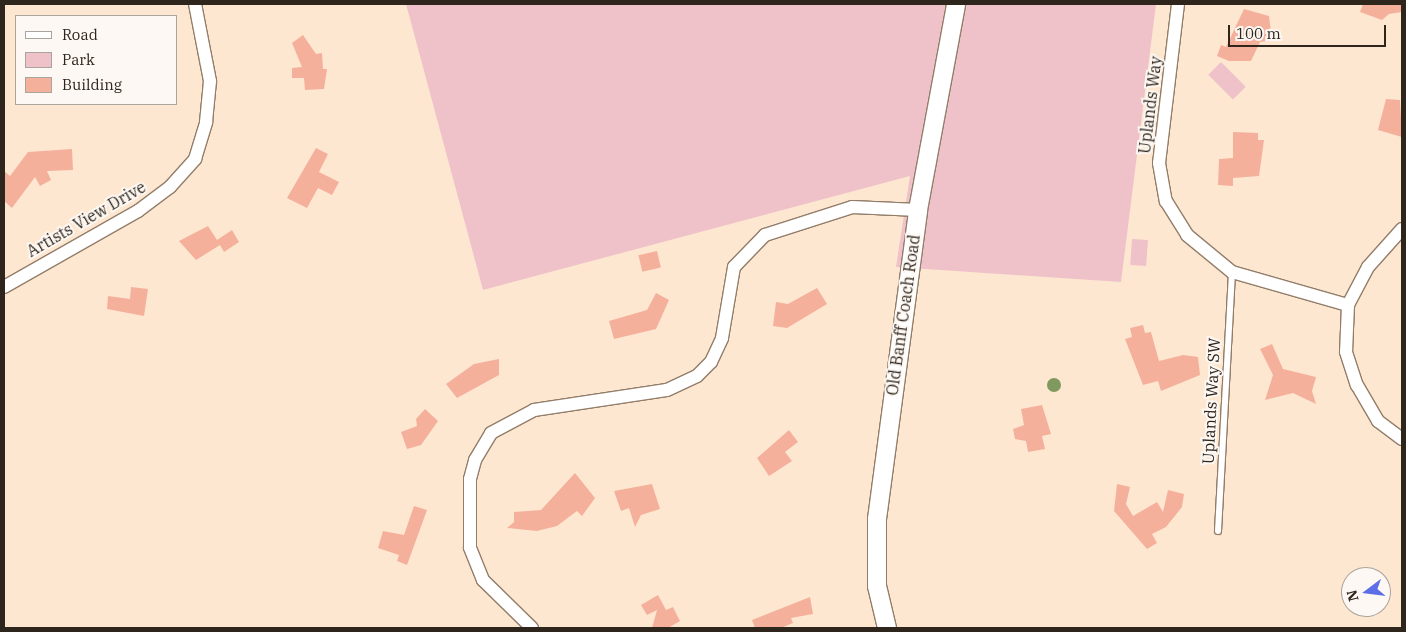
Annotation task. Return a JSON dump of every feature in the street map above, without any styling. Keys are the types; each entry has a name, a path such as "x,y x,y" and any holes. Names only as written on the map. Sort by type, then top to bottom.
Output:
{"main road":[{"name":"Old Banff Coach Road","path":"887,628 877,586 877,519 918,210 956,4"}],"street":[{"name":"Artists View Drive","path":"4,287 138,211 170,187 195,159 206,122 210,81 195,4"},
{"name":"Uplands Way","path":"1178,4 1159,163 1166,202 1187,235 1232,272 1348,305"},
{"path":"532,628 483,580 470,547 470,479 475,460 491,433 534,410 667,390 697,376 711,362 722,338 734,267 765,235 852,207 918,210"},
{"path":"1402,229 1368,267 1348,305 1346,352 1356,385 1378,421 1402,439"}],"lane":[{"name":"Uplands Way SW","path":"1218,531 1232,272"}],"green space":[{"path":"406,4 1156,4 1121,282 896,267 910,176 483,290"},
{"path":"1221,62 1246,87 1233,99 1208,75"},
{"path":"1132,239 1148,240 1146,266 1130,265"}],"shaded area":[{"path":"1054,378 1059,380 1061,385 1059,390 1054,392 1049,390 1047,385 1049,380"}],"building":[{"path":"1363,4 1402,4 1402,12 1389,14 1382,20 1360,12"},
{"path":"1244,9 1269,16 1272,40 1260,42 1251,61 1229,61 1217,56 1221,45 1226,47"},
{"path":"303,35 316,54 322,53 323,69 327,69 324,89 305,90 304,78 292,78 292,68 302,67 292,43"},
{"path":"1386,99 1400,100 1402,137 1378,130"},
{"path":"1233,132 1258,133 1258,140 1264,140 1259,176 1233,178 1233,186 1218,185 1219,159 1233,158"},
{"path":"316,148 328,154 319,172 339,182 332,195 318,188 307,208 287,198"},
{"path":"72,149 73,170 47,171 51,180 40,186 35,177 12,208 4,201 4,171 10,176 28,152"},
{"path":"208,226 217,240 232,230 239,242 224,252 220,245 196,260 179,241"},
{"path":"657,251 661,268 642,272 638,255"},
{"path":"131,287 148,289 144,316 107,309 108,296 130,299"},
{"path":"817,288 827,304 787,328 773,326 776,302 788,304"},
{"path":"656,293 669,300 656,329 614,339 609,321 647,310"},
{"path":"1143,325 1145,333 1151,332 1159,361 1183,355 1198,357 1200,375 1161,391 1158,381 1143,385 1125,339 1132,337 1130,328"},
{"path":"1272,344 1283,369 1316,377 1312,391 1316,404 1293,393 1265,400 1273,375 1260,349"},
{"path":"499,359 499,375 457,398 446,384 474,364"},
{"path":"1042,405 1051,434 1042,436 1045,449 1028,452 1026,441 1015,439 1013,429 1024,425 1021,409"},
{"path":"425,409 438,421 421,445 407,449 401,432 417,426 416,419"},
{"path":"789,430 798,442 785,452 792,461 769,476 757,458"},
{"path":"575,473 595,498 582,516 577,511 557,526 537,531 507,528 514,522 514,512 541,510"},
{"path":"652,484 660,509 641,515 635,527 629,508 621,511 614,491"},
{"path":"1117,484 1130,487 1126,504 1133,516 1157,502 1163,512 1168,490 1184,494 1182,507 1166,527 1152,534 1157,543 1147,549 1114,511"},
{"path":"414,506 427,510 407,565 397,561 399,555 378,548 383,531 404,535"},
{"path":"658,595 666,610 673,607 680,621 668,628 652,628 657,610 647,615 641,605"},
{"path":"810,597 813,614 791,618 793,623 781,628 755,628 752,620"}]}
